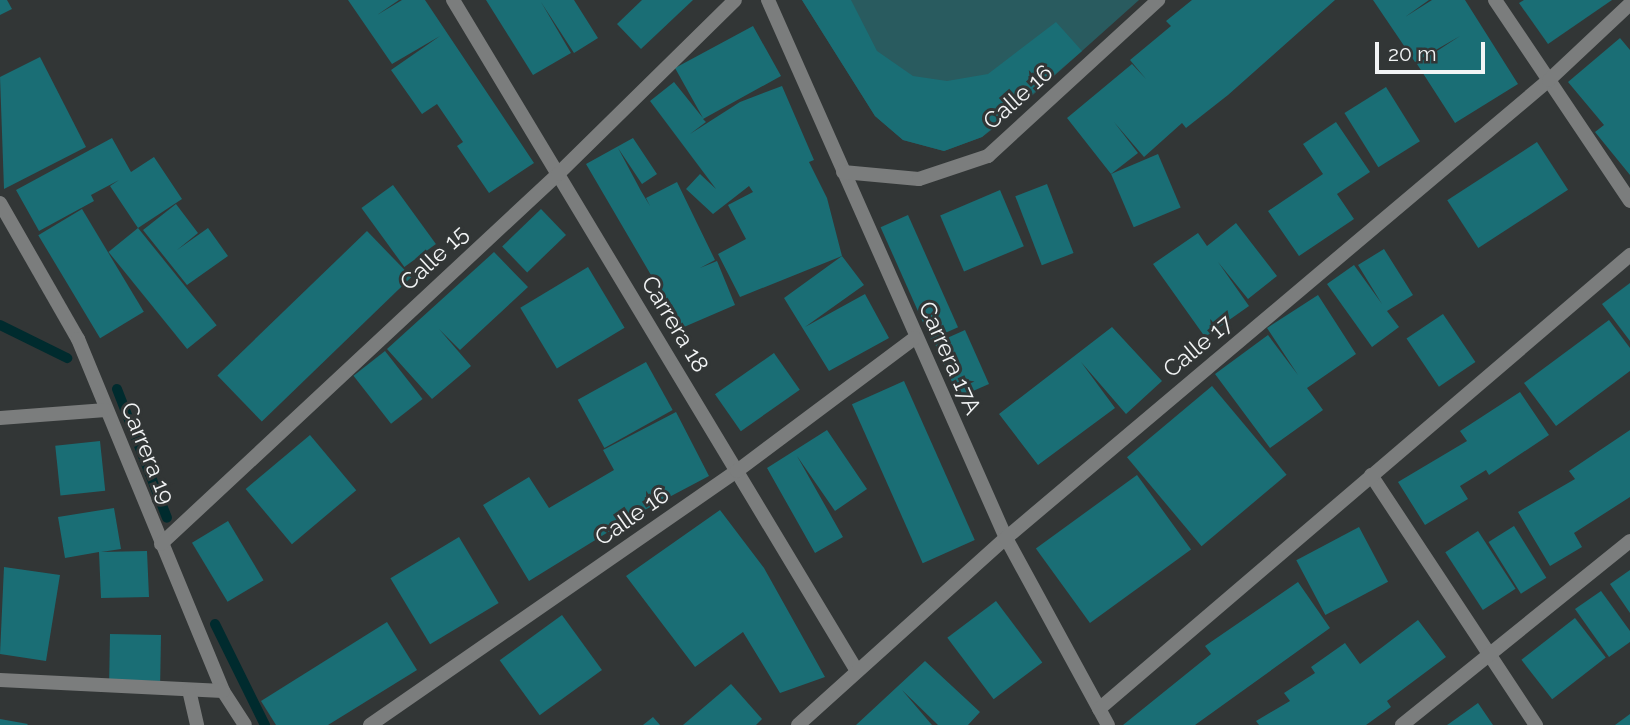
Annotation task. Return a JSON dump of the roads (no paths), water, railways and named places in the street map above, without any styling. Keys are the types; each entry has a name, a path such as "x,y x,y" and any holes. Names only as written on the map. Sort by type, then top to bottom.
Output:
{"street":[{"name":"Carrera 18","path":"453,0 857,671"},
{"name":"Calle 15","path":"160,544 558,174 735,0"},
{"name":"Carrera 17A","path":"768,0 915,338 1006,538 1108,725"},
{"name":"Calle 16","path":"843,172 919,179 988,156 1158,0"},
{"path":"1495,0 1630,201"},
{"name":"Calle 17","path":"798,725 1006,538 1549,80 1630,4"},
{"name":"Carrera 19","path":"0,202 78,339 160,544 223,691 245,725"},
{"path":"1099,709 1630,255"},
{"name":"Calle 16","path":"370,725 737,471 915,338"},
{"path":"0,418 106,410"},
{"path":"1371,475 1487,656 1536,725"},
{"path":"1402,725 1630,541"},
{"path":"0,680 223,691"},
{"path":"189,690 197,725"}],"waterway":[{"path":"0,325 67,358"},
{"path":"117,389 167,518"},
{"path":"215,624 265,725"}]}
